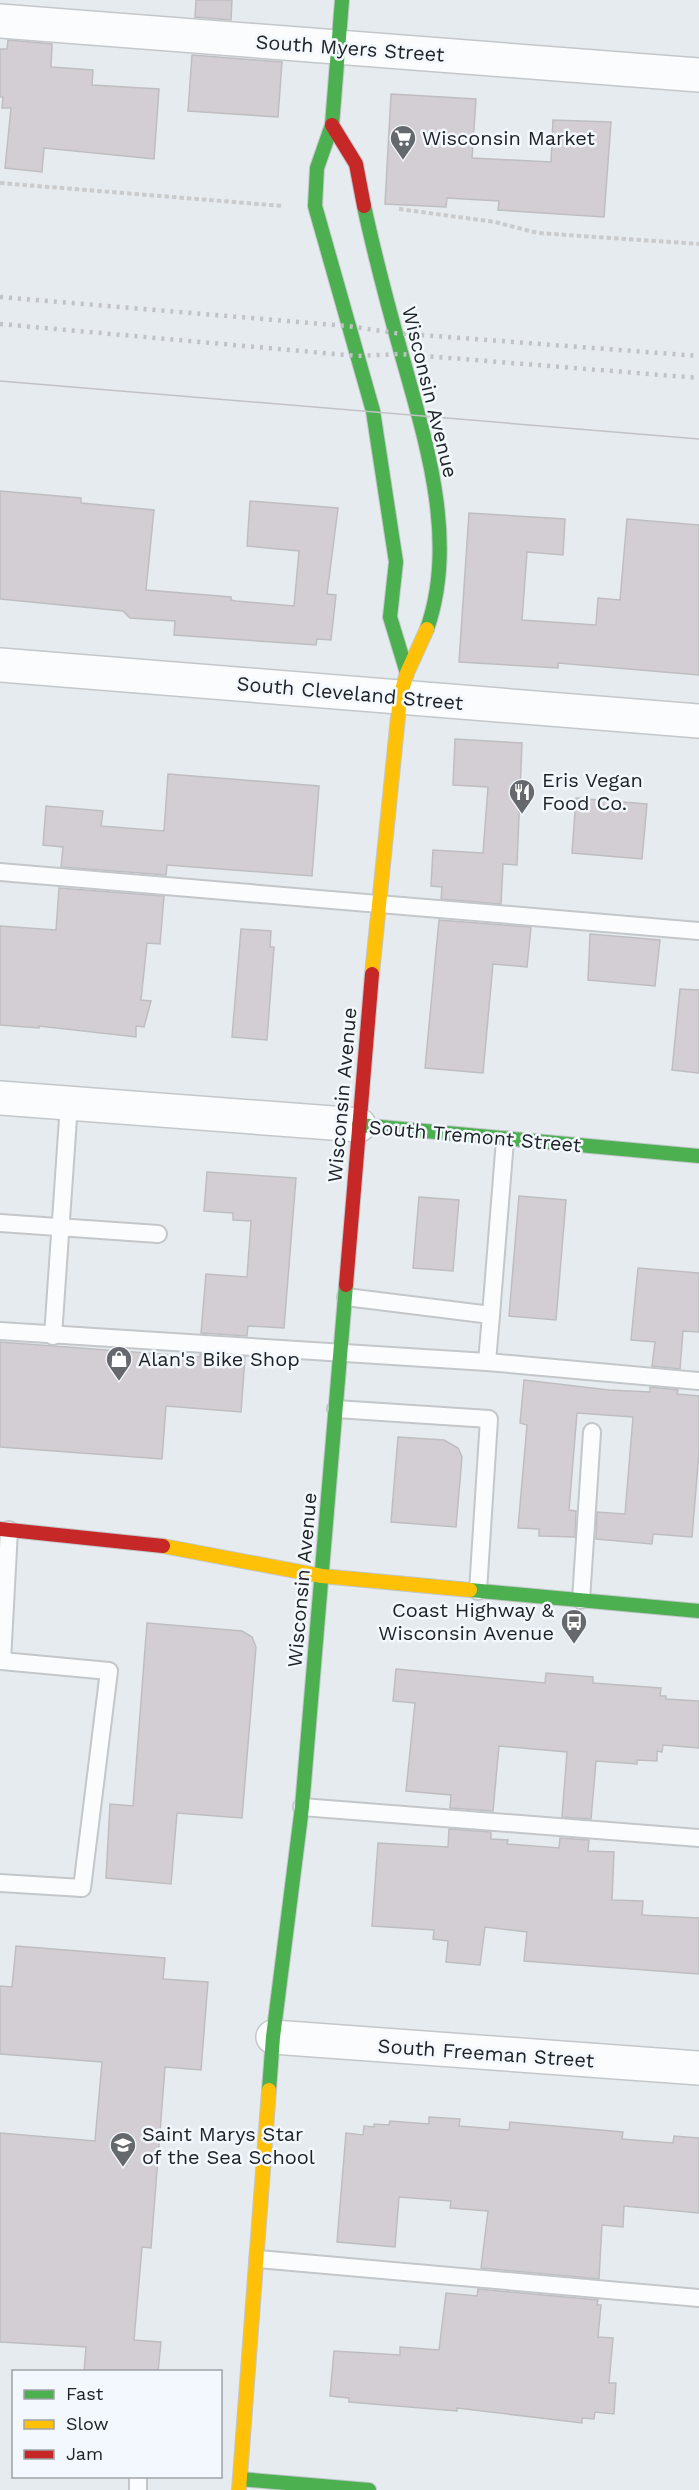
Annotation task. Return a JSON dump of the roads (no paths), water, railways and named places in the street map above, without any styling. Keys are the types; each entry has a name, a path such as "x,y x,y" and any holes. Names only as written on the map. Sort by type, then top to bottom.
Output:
{"main road":[{"name":"Wisconsin Avenue","path":"342,0 332,125 317,168 315,206 373,411 396,562 390,617 403,685"},
{"name":"Wisconsin Avenue","path":"239,2485 258,2259 273,2037 302,1807 378,905 403,685 428,627 438,588 439,535 427,446 375,259 356,164 332,125"},
{"name":"South Tremont Street","path":"359,1125 699,1156"},
{"path":"4,1530 150,1543 322,1576 699,1611"},
{"path":"239,2485 369,2490"}],"street":[{"name":"South Myers Street","path":"0,21 699,75"},
{"name":"South Cleveland Street","path":"0,665 403,685 699,721"},
{"name":"South Tremont Street","path":"0,1098 359,1125"},
{"name":"South Freeman Street","path":"273,2037 699,2068"}],"lane":[{"path":"0,872 699,931"},
{"path":"53,1336 69,1104"},
{"path":"487,1362 505,1140"},
{"path":"0,1223 158,1234"},
{"path":"346,1297 491,1315"},
{"path":"0,1332 487,1362 699,1381"},
{"path":"336,1410 489,1419 470,1590"},
{"path":"581,1600 592,1432"},
{"path":"0,1883 82,1888 108,1671 2,1661 4,1530"},
{"path":"302,1807 699,1838"},
{"path":"258,2259 699,2298"}],"tram line":[{"path":"0,381 699,439"}],"railway":[{"path":"0,297 348,326 395,333 699,356"},
{"path":"0,324 357,356 400,354 699,378"}],"place":[{"name":"Wisconsin Market","path":"403,161"},
{"name":"Eris Vegan Food Co.","path":"522,815"},
{"name":"Alan's Bike Shop","path":"119,1382"},
{"name":"Coast Highway & Wisconsin Avenue","path":"574,1645"},
{"name":"Saint Marys Star of the Sea School","path":"123,2168"}]}
